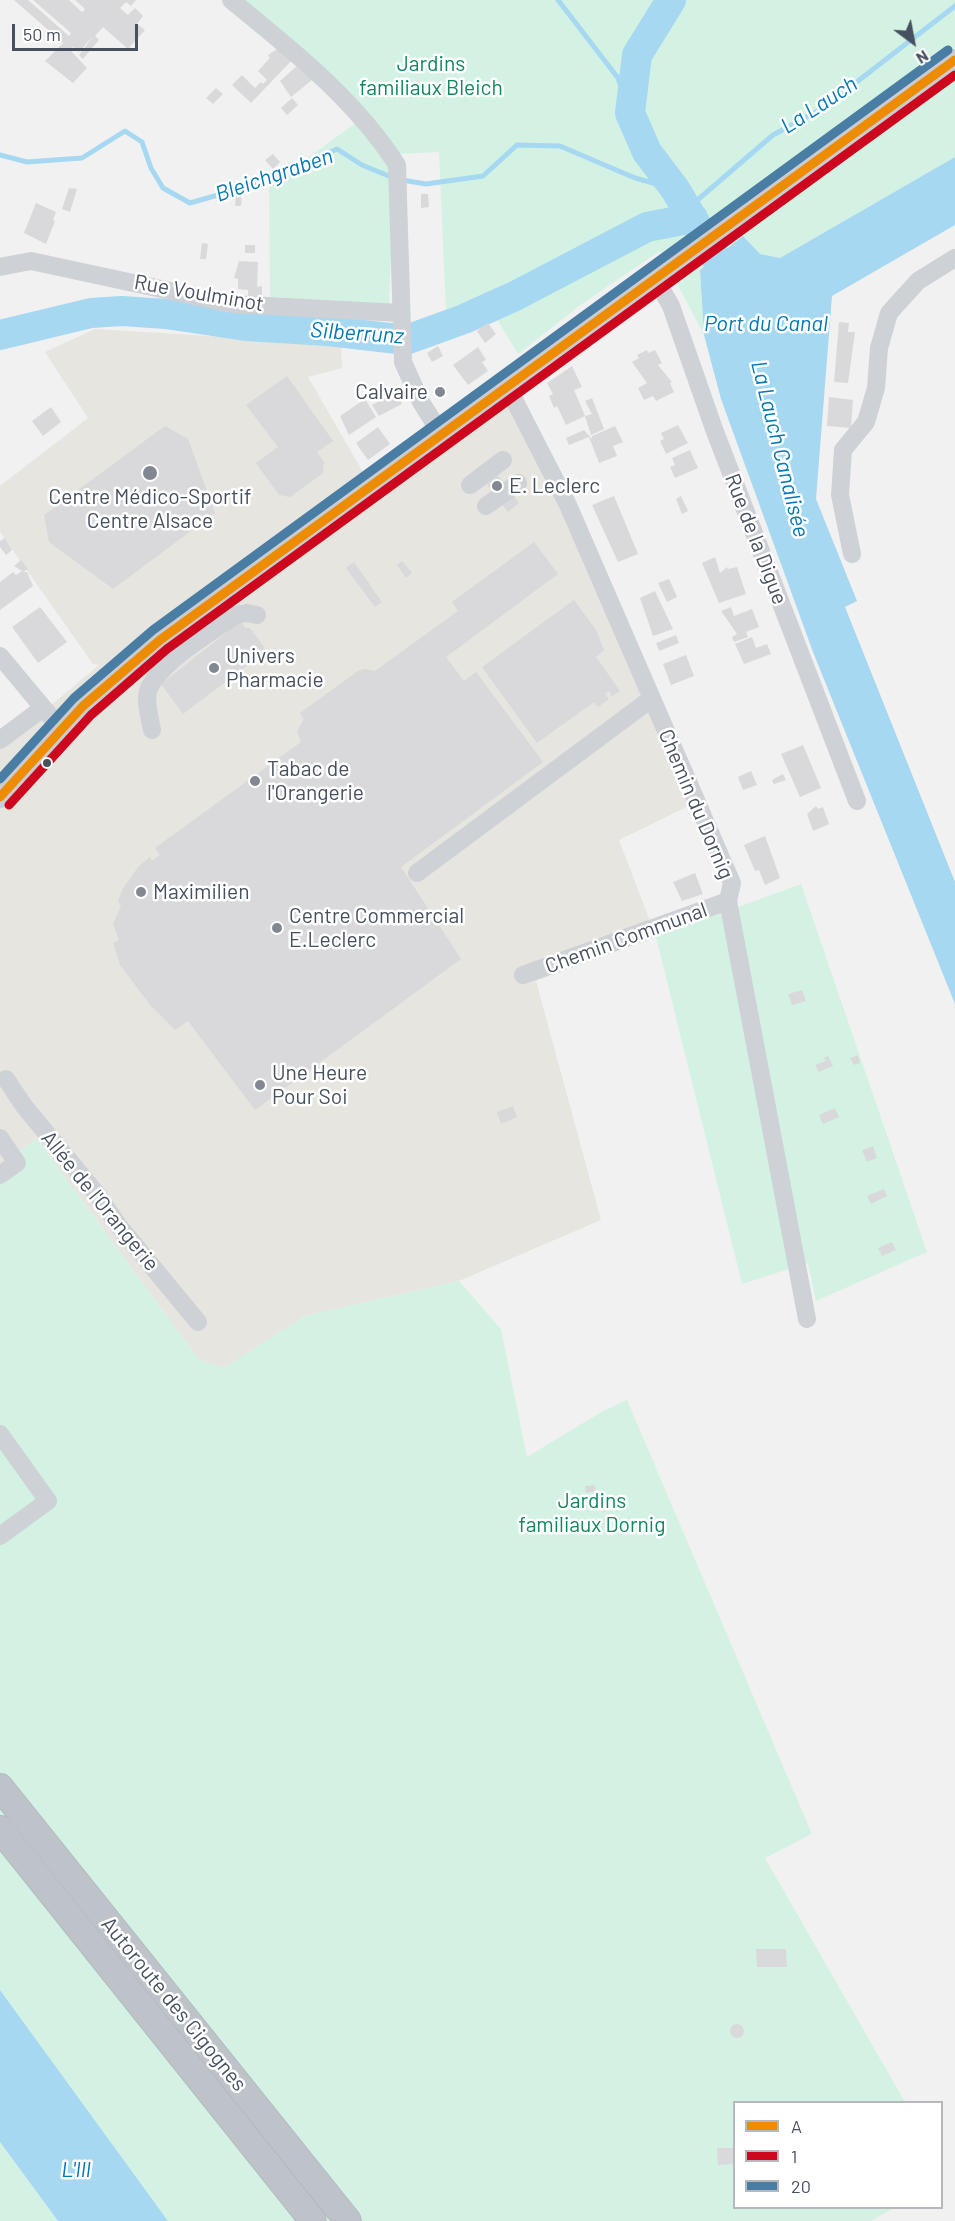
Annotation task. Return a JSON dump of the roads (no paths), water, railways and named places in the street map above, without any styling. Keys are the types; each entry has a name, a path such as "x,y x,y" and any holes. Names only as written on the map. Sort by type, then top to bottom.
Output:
{"highway":[{"name":"Autoroute des Cigognes","path":"0,1787 348,2221"},
{"name":"Autoroute des Cigognes","path":"0,1829 313,2221"}],"main road":[{"path":"0,797 61,729 103,688 160,640 955,60"}],"street":[{"path":"231,0 326,80 383,142 397,165 403,362 421,402 441,434"},
{"path":"852,554 840,495 843,450 866,422 876,388 879,348 890,313 918,281 955,258"},
{"name":"Rue Voulminot","path":"0,267 31,261 231,304 400,320"},
{"name":"Rue de la Digue","path":"655,278 671,306 714,429 857,801"},
{"name":"Chemin du Dornig","path":"507,386 567,505 732,883 728,901 807,1319"},
{"path":"514,477 481,500 514,477"},
{"path":"152,730 149,688 162,670 236,615 247,613 257,615"},
{"path":"0,656 61,729"},
{"path":"417,873 651,699"},
{"path":"0,740 44,708"},
{"name":"Chemin Communal","path":"523,975 728,901"},
{"name":"Allée de l'Orangerie","path":"6,1079 24,1106 99,1197 118,1225 198,1322"},
{"path":"0,1137 17,1162 0,1175"},
{"path":"0,1434 48,1501 0,1536"}],"water":[{"name":"Port du Canal","path":"955,157 955,225 832,296 816,499 857,601 845,607 955,882 955,1004 813,652 721,399 704,335 700,270 743,236 760,254 780,258"},
{"name":"L'Ill","path":"0,1990 168,2221 58,2221 0,2142"}],"waterway":[{"path":"558,0 618,78 630,113"},
{"name":"La Lauch Canalisée","path":"671,0 637,55 630,113 647,152 675,189 737,293"},
{"name":"La Lauch","path":"687,209 773,135 823,108 955,6"},
{"name":"Bleichgraben","path":"0,155 27,162 82,158 125,131 142,142 151,168 163,188 190,203 263,182 337,149 362,165 396,179 426,184 483,176 517,145 560,146 635,178 675,189"},
{"name":"Silberrunz","path":"0,335 91,313 122,311 166,314 246,326 328,331 406,340 464,319 515,296 647,227 693,218"}],"place":[{"name":"Calvaire","path":"440,392"},
{"name":"Centre Médico-Sportif Centre Alsace","path":"150,473"},
{"name":"E. Leclerc","path":"497,486"},
{"name":"Univers Pharmacie","path":"214,668"},
{"name":"Tabac de l'Orangerie","path":"255,781"},
{"name":"Maximilien","path":"141,892"},
{"name":"Centre Commercial E.Leclerc","path":"277,928"},
{"name":"Une Heure Pour Soi","path":"260,1085"}],"park label":[{"name":"Jardins familiaux Bleich","path":"431,76"},
{"name":"Jardins familiaux Dornig","path":"592,1513"}]}
